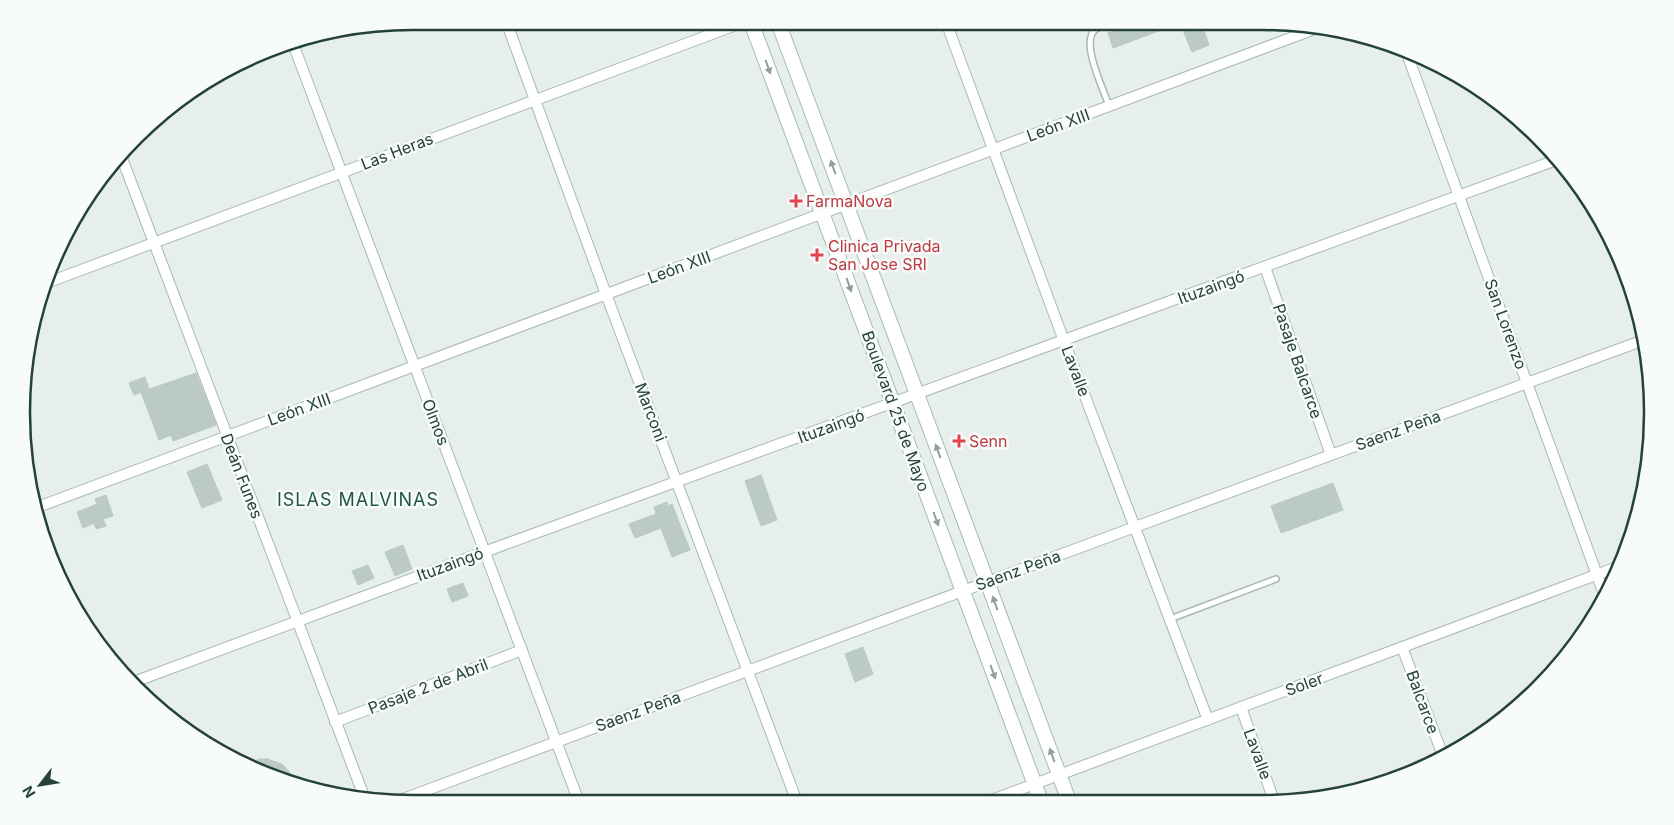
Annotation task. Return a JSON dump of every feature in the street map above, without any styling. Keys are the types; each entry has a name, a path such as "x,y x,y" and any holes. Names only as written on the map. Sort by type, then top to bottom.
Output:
{"street":[{"name":"Marconi","path":"509,30 606,294 794,795"},
{"name":"Las Heras","path":"54,280 723,30"},
{"name":"Boulevard 25 de Mayo","path":"753,30 1039,795"},
{"name":"Boulevard 25 de Mayo","path":"781,30 1067,795"},
{"name":"Lavalle","path":"949,30 1064,341 1208,720"},
{"name":"León XIII","path":"42,506 993,150 1296,32"},
{"name":"Olmos","path":"295,49 576,795"},
{"name":"San Lorenzo","path":"1409,59 1602,588"},
{"name":"Deán Funes","path":"123,162 362,792"},
{"name":"Ituzaingó","path":"139,680 1551,162"},
{"name":"Pasaje Balcarce","path":"1264,268 1331,455"},
{"name":"Saenz Peña","path":"414,795 1638,342"},
{"name":"Soler","path":"1005,795 1610,570"},
{"name":"Balcarce","path":"1402,647 1441,751"},
{"name":"Pasaje 2 de Abril","path":"336,722 522,650"},
{"name":"Lavalle","path":"1241,708 1272,795"}],"lane":[{"path":"1095,30 1090,38 1090,52 1109,106"},
{"path":"1170,619 1276,579"}],"building":[{"path":"1116,30 1161,30 1113,48 1108,33"},
{"path":"1183,30 1204,30 1209,45 1192,52"},
{"path":"196,373 216,425 173,441 171,435 159,440 141,392"},
{"path":"145,377 149,389 134,395 129,383"},
{"path":"207,464 222,500 202,508 187,472"},
{"path":"761,475 777,520 761,526 745,481"},
{"path":"1333,483 1343,510 1281,533 1271,506"},
{"path":"106,495 113,516 103,519 106,526 96,529 94,523 83,528 77,512 97,504 95,499"},
{"path":"667,502 668,506 672,504 690,550 672,557 661,528 635,538 629,524 656,514 654,507"},
{"path":"403,545 412,569 395,576 385,552"},
{"path":"368,565 374,578 358,585 352,571"},
{"path":"463,583 468,596 452,602 447,589"},
{"path":"863,647 873,674 855,682 845,654"},
{"path":"267,759 282,764 293,776 266,766 254,761"}],"place":[{"name":"FarmaNova","path":"796,201"},
{"name":"Clinica Privada San Jose SRl","path":"817,255"},
{"name":"Senn","path":"959,441"}],"district":[{"name":"ISLAS MALVINAS","path":"358,500"}]}
